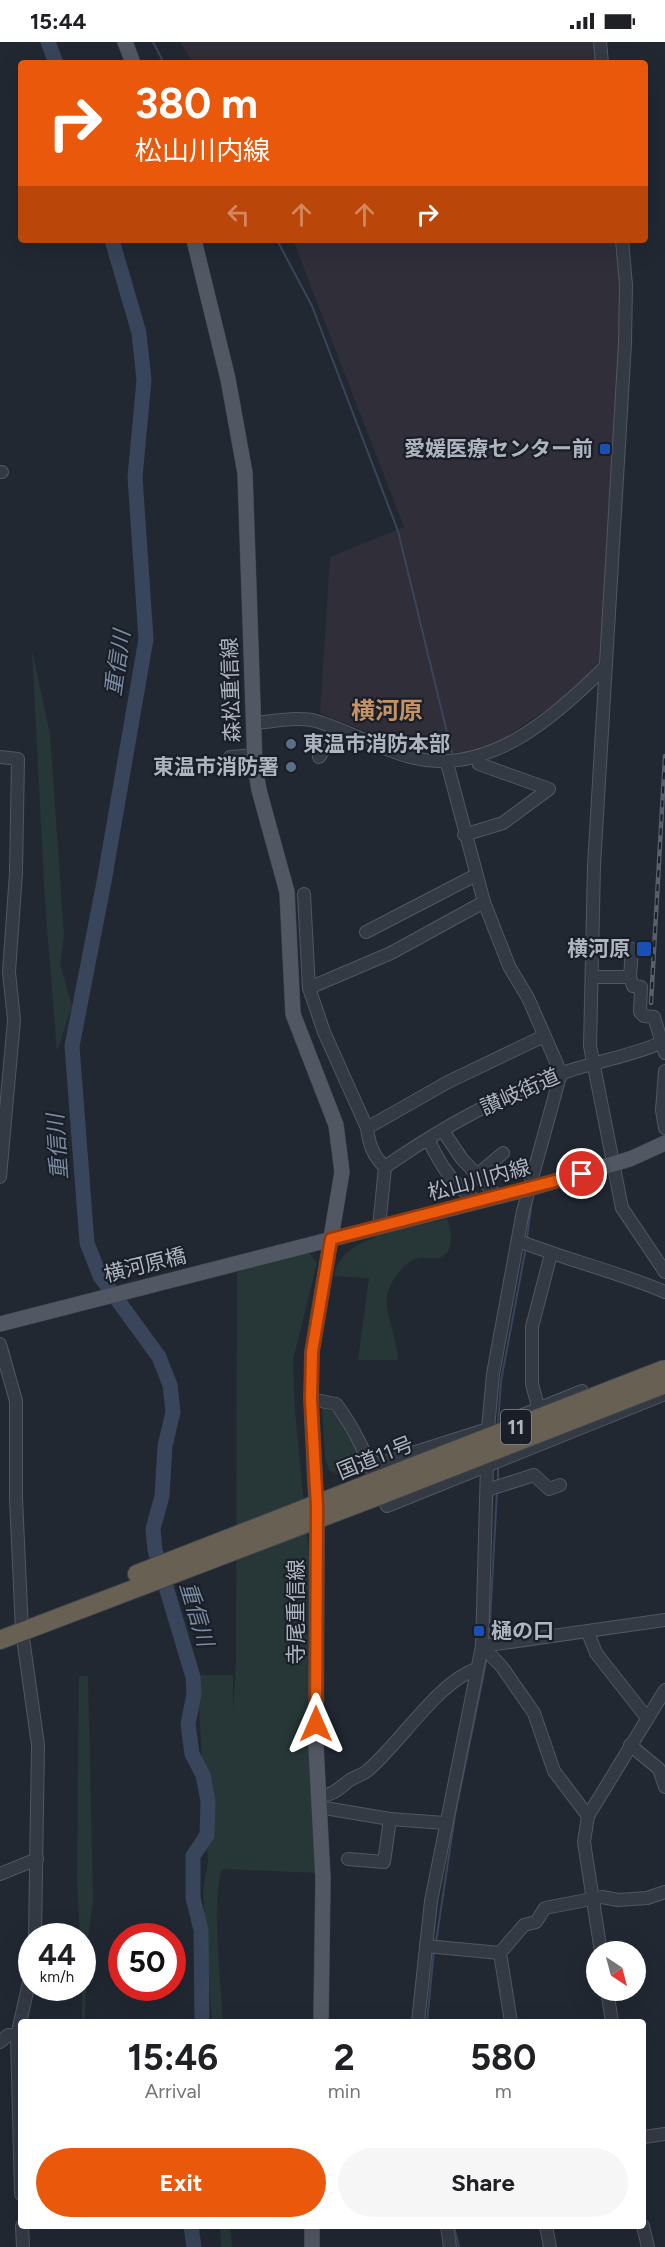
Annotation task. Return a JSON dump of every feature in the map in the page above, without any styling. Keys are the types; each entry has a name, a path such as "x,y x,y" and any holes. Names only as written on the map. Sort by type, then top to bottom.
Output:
{"highway":[{"name":"国道11号","path":"0,1640 28,1622 317,1513 665,1369"},
{"name":"国道11号","path":"370,1491 665,1384"},
{"name":"国道11号","path":"0,1626 28,1622"}],"main road":[{"path":"125,42 132,60"},
{"name":"森松重信線","path":"195,243 228,379 245,473 254,755 259,790 286,892 293,1014 339,1141 342,1172 331,1239"},
{"name":"松山川内線","path":"301,1247 528,1189 613,1164 665,1143"},
{"name":"寺尾重信線","path":"321,2019 322,1878 319,1801 317,1513 311,1400 312,1352 331,1239"},
{"name":"横河原橋","path":"0,1324 301,1247"},
{"path":"312,2229 312,2247"}],"street":[{"path":"600,42 602,60"},
{"path":"622,243 626,285 625,343 594,866 592,1063 622,1208 665,1272"},
{"path":"253,723 308,720 414,758 447,763 480,757 501,748 559,709 606,666"},
{"path":"319,757 325,747 342,732"},
{"path":"230,757 254,755"},
{"path":"0,757 18,759 16,873 9,972 14,1020 0,1177"},
{"path":"467,834 503,823 549,789 479,764 480,757"},
{"path":"418,2019 426,1946 445,1822 482,1646 488,1429 500,1323 519,1241 528,1189 563,1073 528,998 509,966 484,902 447,763"},
{"path":"366,932 476,875"},
{"path":"304,894 309,988 324,1032 367,1128 368,1139 376,1159 385,1167 379,1227"},
{"path":"309,988 391,953 484,902"},
{"path":"593,945 632,949 630,977 633,986 641,987 640,1012 644,1016 660,1016 664,1046"},
{"path":"592,976 630,977"},
{"path":"367,1128 448,1082 544,1036"},
{"name":"讃岐街道","path":"385,1167 508,1095 592,1063 664,1046"},
{"path":"665,1071 662,1110 665,1128"},
{"path":"443,1131 462,1159 498,1197"},
{"path":"429,1141 443,1171 452,1182 477,1202"},
{"path":"478,1174 502,1153"},
{"path":"519,1241 551,1254 642,1281 665,1292"},
{"path":"547,1441 532,1384 532,1327 551,1254"},
{"path":"0,1344 16,1401 16,1498 38,1745 35,1923"},
{"path":"367,1458 378,1464 488,1429 665,1360"},
{"path":"311,1400 336,1404 367,1458 387,1506 665,1394"},
{"path":"487,1490 534,1475 549,1489 560,1485"},
{"path":"482,1646 588,1633 665,1620"},
{"path":"588,1633 596,1653 647,1718"},
{"path":"482,1646 502,1667 534,1713 554,1771 588,1816"},
{"path":"319,1801 336,1793 349,1781 366,1772 438,1696 470,1671 477,1669"},
{"path":"599,1941 584,1842 588,1816 665,1690"},
{"path":"630,1745 660,1769 665,1787"},
{"path":"319,1801 390,1818 445,1822"},
{"path":"348,1859 384,1862 390,1818"},
{"path":"0,1874 37,1858"},
{"path":"500,1953 524,1925 536,1922 545,1908 593,1899 647,1898 665,1892"},
{"path":"426,1946 500,1953"},
{"path":"500,1953 511,2019"},
{"path":"21,2019 25,2001"},
{"path":"609,2001 612,2019"},
{"path":"18,2032 18,2076"},
{"path":"0,2042 8,2035 17,2036"},
{"path":"646,2137 665,2134"},
{"path":"22,2229 23,2247"},
{"path":"447,2229 450,2247"},
{"path":"547,2229 550,2247"},
{"path":"644,2229 648,2247"}],"shaded area":[{"path":"180,42 597,42 599,60 191,60"},
{"path":"294,243 618,243 622,337 603,658 568,695 497,743 468,752 445,753 413,750 320,713 330,557 404,527"},
{"path":"32,650 50,734 64,936 60,964 72,1006 57,1051 45,902"},
{"path":"447,1219 451,1242 447,1253 437,1258 418,1258 408,1263 392,1282 388,1292 387,1306 398,1360 358,1360 369,1278 334,1276 339,1262 350,1251 380,1235"},
{"path":"307,1250 317,1263 293,1360 295,1412 311,1575 316,1873 222,1869 217,1901 217,1922 223,2019 212,2019 203,1891 208,1861 197,1675 233,1675 233,1711 236,1660 237,1272"},
{"path":"322,1408 338,1414 367,1472 345,1478 329,1470 325,1458"},
{"path":"79,1676 88,1676 93,1900 90,1923 79,1923 77,1881"},
{"path":"82,2001 86,2001 85,2019 82,2019"},
{"path":"220,2229 230,2229 232,2247 221,2247"}],"waterway":[{"name":"重信川","path":"48,42 55,60"},
{"path":"153,42 162,60"},
{"name":"重信川","path":"113,243 139,333 144,380 135,477 146,639 104,882 72,1046 87,1243 100,1276 159,1357 170,1385 173,1412 165,1446 162,1496 153,1529 155,1550 193,1677 194,1694 188,1724 192,1754 203,1775 208,1801 207,1835 193,1856 193,1898 201,1930 202,2019"},
{"path":"279,243 312,306 398,531 452,753"},
{"path":"527,1238 532,1200"},
{"path":"498,1425 501,1381 526,1247"},
{"path":"498,1467 498,1482"},
{"path":"489,1641 497,1491"},
{"path":"436,1942 455,1815 487,1658"},
{"path":"427,2019 434,1950"},
{"name":"重信川","path":"191,2229 194,2247"},
{"path":"455,2229 459,2247"}],"railway":[{"path":"651,1003 665,756"}],"place":[{"name":"愛媛医療センター前","path":"605,449"},
{"name":"東温市消防本部","path":"291,744"},
{"name":"東温市消防署","path":"291,767"},
{"name":"横河原","path":"644,949"},
{"name":"樋の口","path":"479,1631"}],"district":[{"name":"横河原","path":"387,711"}],"route":[{"path":"316,1724 317,1506 311,1400 312,1352 331,1239 582,1174"}]}
